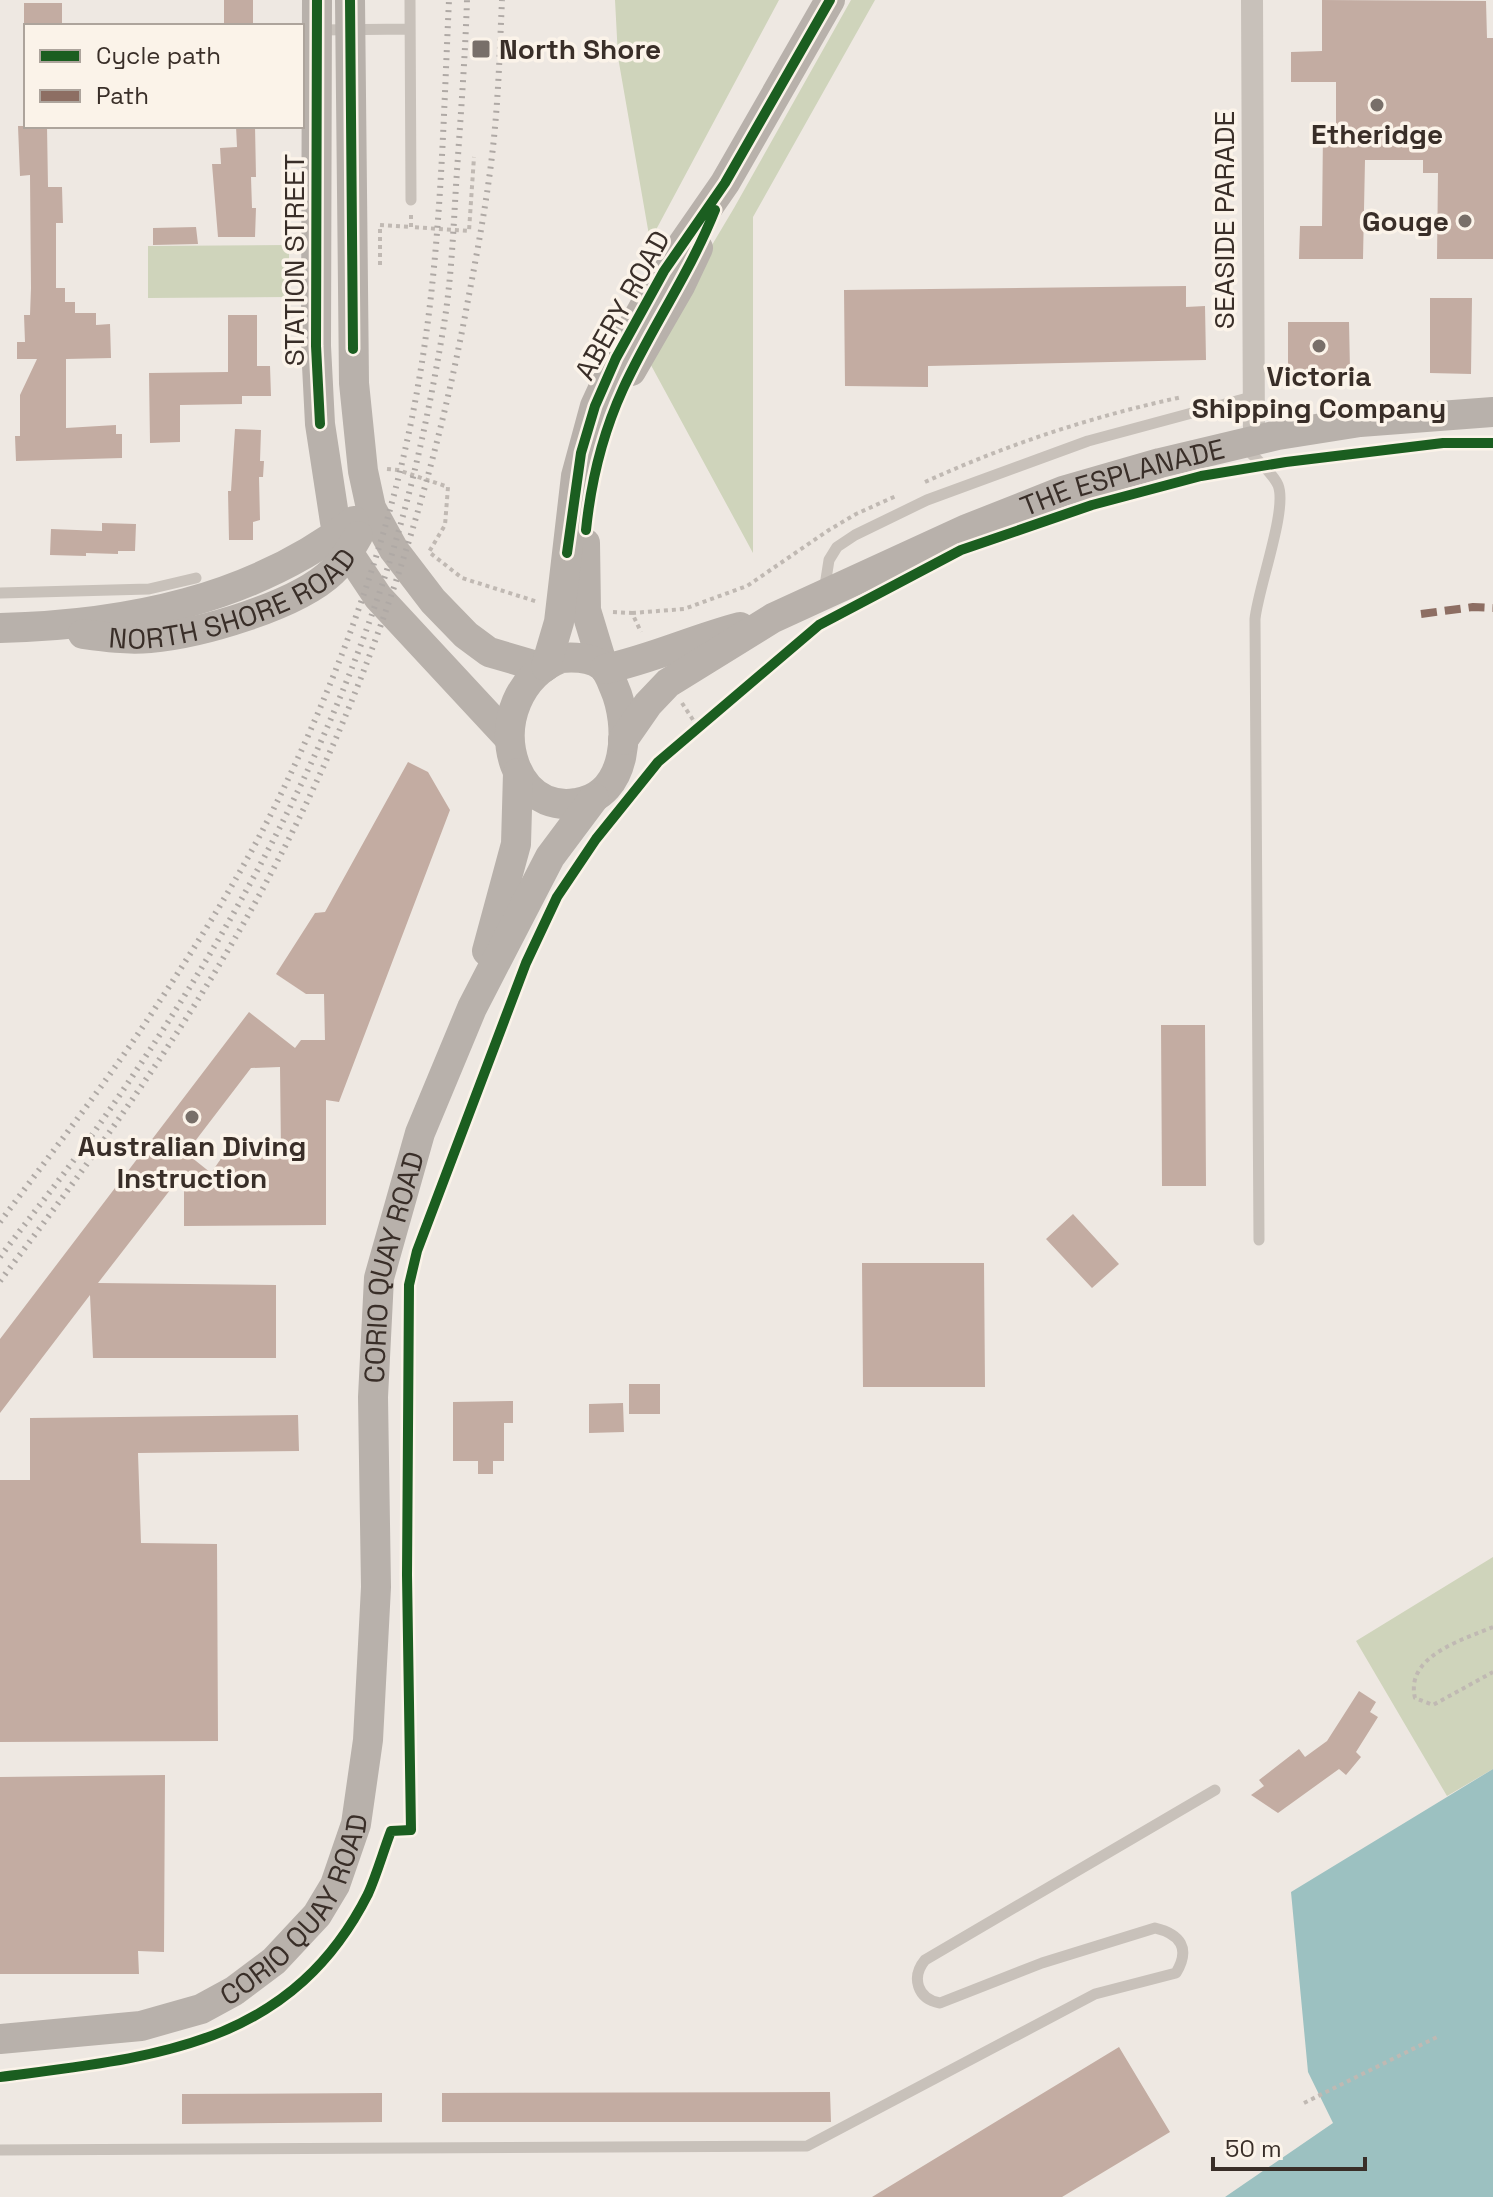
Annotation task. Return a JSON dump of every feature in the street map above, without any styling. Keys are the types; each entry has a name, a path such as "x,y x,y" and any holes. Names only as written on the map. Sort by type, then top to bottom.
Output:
{"main road":[{"name":"ABERY ROAD","path":"545,667 559,622 576,476 595,406 664,271 725,183 830,0"},
{"name":"STATION STREET","path":"318,15 316,346 329,500 343,543 378,597 509,738"},
{"name":"STATION STREET","path":"350,15 354,383 363,471 371,508 383,534 403,563 433,601 466,635 489,652 545,667"},
{"name":"ABERY ROAD","path":"604,668 586,610 584,576 594,471 622,390 680,286 725,183"},
{"name":"THE ESPLANADE","path":"623,740 648,704 668,683 773,618 967,529 1063,491 1248,442 1360,422 1493,412"},
{"name":"NORTH SHORE ROAD","path":"0,628 53,627 122,639 175,635 221,625 254,613 332,572 343,543 371,508"},
{"name":"THE ESPLANADE","path":"604,668 637,662 707,636 773,618"},
{"path":"570,657 589,660 604,668 621,709 623,740 614,777 594,798 577,803 554,803 529,789 518,773 509,738 514,708 528,684 545,667 561,658 570,657"},
{"name":"CORIO QUAY ROAD","path":"472,1008 516,844 518,773"},
{"name":"CORIO QUAY ROAD","path":"0,2039 116,2030 178,2018 219,2000 258,1975 304,1931 335,1885 356,1824 368,1740 376,1587 373,1397 379,1278 420,1133 472,1008 550,857 594,798"},
{"name":"CORIO QUAY ROAD","path":"0,2056 144,2043 203,2026 253,1999 292,1967 319,1939 335,1918 353,1884 367,1846 375,1811 382,1751 385,1662 376,1587"}],"street":[{"name":"SEASIDE PARADE","path":"1248,442 1255,396 1252,0"}],"lane":[{"path":"410,0 411,200"},
{"path":"318,15 350,15 410,29"},
{"path":"824,593 829,560 837,547 866,529 927,500 1088,441 1255,396"},
{"path":"1248,442 1280,493 1276,526 1256,601 1255,619 1259,1240"},
{"name":"NORTH SHORE ROAD","path":"0,593 149,589 196,578"},
{"path":"0,2150 807,2146 1095,1994 1176,1973 1183,1957 1179,1939 1171,1932 1155,1928 1042,1963 940,2003 923,1995 916,1979 919,1967 925,1960 1215,1790"}],"path":[{"path":"380,269 380,225 469,231 474,157"},
{"path":"411,200 411,227"},
{"path":"381,468 398,470 448,487 445,525 429,552 445,566 462,578 545,603"},
{"path":"607,611 632,613 641,632"},
{"path":"674,691 699,729"},
{"path":"689,737 710,719"},
{"path":"1493,1627 1447,1647 1418,1668 1412,1685 1415,1698 1433,1705 1493,1672"},
{"path":"1304,2103 1439,2036"}],"green space":[{"path":"615,0 779,0 650,241 618,57"},
{"path":"851,0 875,0 753,217 753,553 646,356 734,208"},
{"path":"289,245 289,297 148,298 148,246"},
{"path":"1493,1557 1493,1769 1447,1796 1356,1641"}],"water":[{"path":"1493,1769 1493,2197 1225,2197 1333,2123 1308,2072 1291,1892"}],"building":[{"path":"224,0 253,0 253,24 224,24"},
{"path":"1322,0 1486,1 1487,38 1493,38 1493,259 1437,259 1438,173 1423,173 1423,160 1365,160 1363,259 1299,259 1300,226 1322,226 1323,131 1336,131 1336,82 1291,82 1291,52 1322,51"},
{"path":"24,3 62,3 62,24 24,24"},
{"path":"18,126 47,128 48,187 62,187 63,223 56,223 56,288 65,288 65,302 75,302 75,313 96,313 96,325 110,324 111,358 66,359 66,428 116,425 116,434 122,434 122,458 16,461 15,436 20,436 20,395 37,359 17,359 17,342 25,342 24,315 30,315 31,288 30,175 20,176"},
{"path":"236,128 255,128 256,177 251,177 252,208 256,208 255,237 218,237 212,164 221,164 220,148 237,147"},
{"path":"196,227 198,244 153,245 153,228"},
{"path":"1186,286 1186,307 1205,306 1206,360 928,366 928,387 845,386 844,290"},
{"path":"1430,298 1472,298 1471,374 1430,373"},
{"path":"228,315 257,315 257,366 270,366 271,396 242,396 242,404 180,405 180,442 150,443 149,373 228,372"},
{"name":"Victoria Shipping Company","path":"1288,322 1349,322 1350,370 1288,370"},
{"path":"235,429 261,430 260,461 264,461 263,477 259,477 260,520 253,522 253,540 229,540 228,491 231,491"},
{"path":"102,523 136,524 135,551 86,553 86,556 50,555 51,529 102,531"},
{"path":"408,762 428,772 450,810 339,1102 326,1100 326,1225 184,1226 184,1172 98,1283 276,1285 276,1358 93,1358 90,1295 0,1413 0,1339 249,1012 295,1048 301,1040 325,1040 324,994 306,994 276,974 315,913 325,912","holes":["280,1067 281,1151 227,1150 211,1173 186,1153 251,1068"]},
{"path":"1161,1025 1205,1025 1206,1186 1162,1186"},
{"path":"1073,1214 1119,1264 1092,1288 1046,1239"},
{"path":"862,1263 984,1263 985,1387 863,1387"},
{"path":"629,1384 660,1384 660,1414 629,1414"},
{"path":"513,1401 513,1423 504,1423 504,1461 493,1461 493,1474 478,1474 478,1461 453,1461 453,1402"},
{"path":"623,1403 624,1432 589,1433 589,1404"},
{"path":"298,1415 299,1451 138,1453 141,1543 217,1544 218,1741 0,1742 0,1480 30,1480 30,1418"},
{"path":"1359,1691 1376,1702 1370,1712 1378,1717 1356,1752 1361,1757 1346,1775 1339,1769 1278,1813 1251,1795 1264,1786 1259,1780 1299,1749 1305,1757 1327,1741"},
{"path":"165,1775 164,1952 138,1951 139,1974 0,1974 0,1777"},
{"path":"1119,2047 1170,2132 1062,2197 872,2197"},
{"path":"830,2092 831,2122 442,2122 442,2093"},
{"path":"382,2093 382,2122 182,2124 182,2094"}],"railway":[{"path":"0,1222 129,1048 214,915 276,804 344,650 380,543 419,380 437,238 449,0"},
{"path":"0,1257 99,1125 182,1000 292,804 352,667 378,597 407,501 442,336 451,261 467,0"},
{"path":"0,1281 127,1108 214,973 282,852 352,700 408,544 451,383 490,170 498,95 502,0"}],"marked path":[{"path":"1421,614 1473,607 1493,608"}],"cycle path":[{"path":"317,0 316,346 320,424"},
{"path":"350,0 353,349"},
{"path":"567,553 581,453 595,406 616,358 664,271 725,183 830,0"},
{"path":"586,530 598,458 616,406 715,210"},
{"path":"0,2077 111,2062 163,2051 212,2036 257,2014 299,1985 336,1945 368,1894 391,1831 411,1830 407,1575 409,1285 417,1251 526,963 557,897 596,839 658,762 819,625 961,550 1092,505 1201,476 1443,443 1493,443"}],"place":[{"name":"North Shore","path":"481,49"},
{"name":"Etheridge","path":"1377,105"},
{"name":"Gouge","path":"1465,221"},
{"name":"Victoria Shipping Company","path":"1319,346"},
{"name":"Australian Diving Instruction","path":"192,1117"}]}
